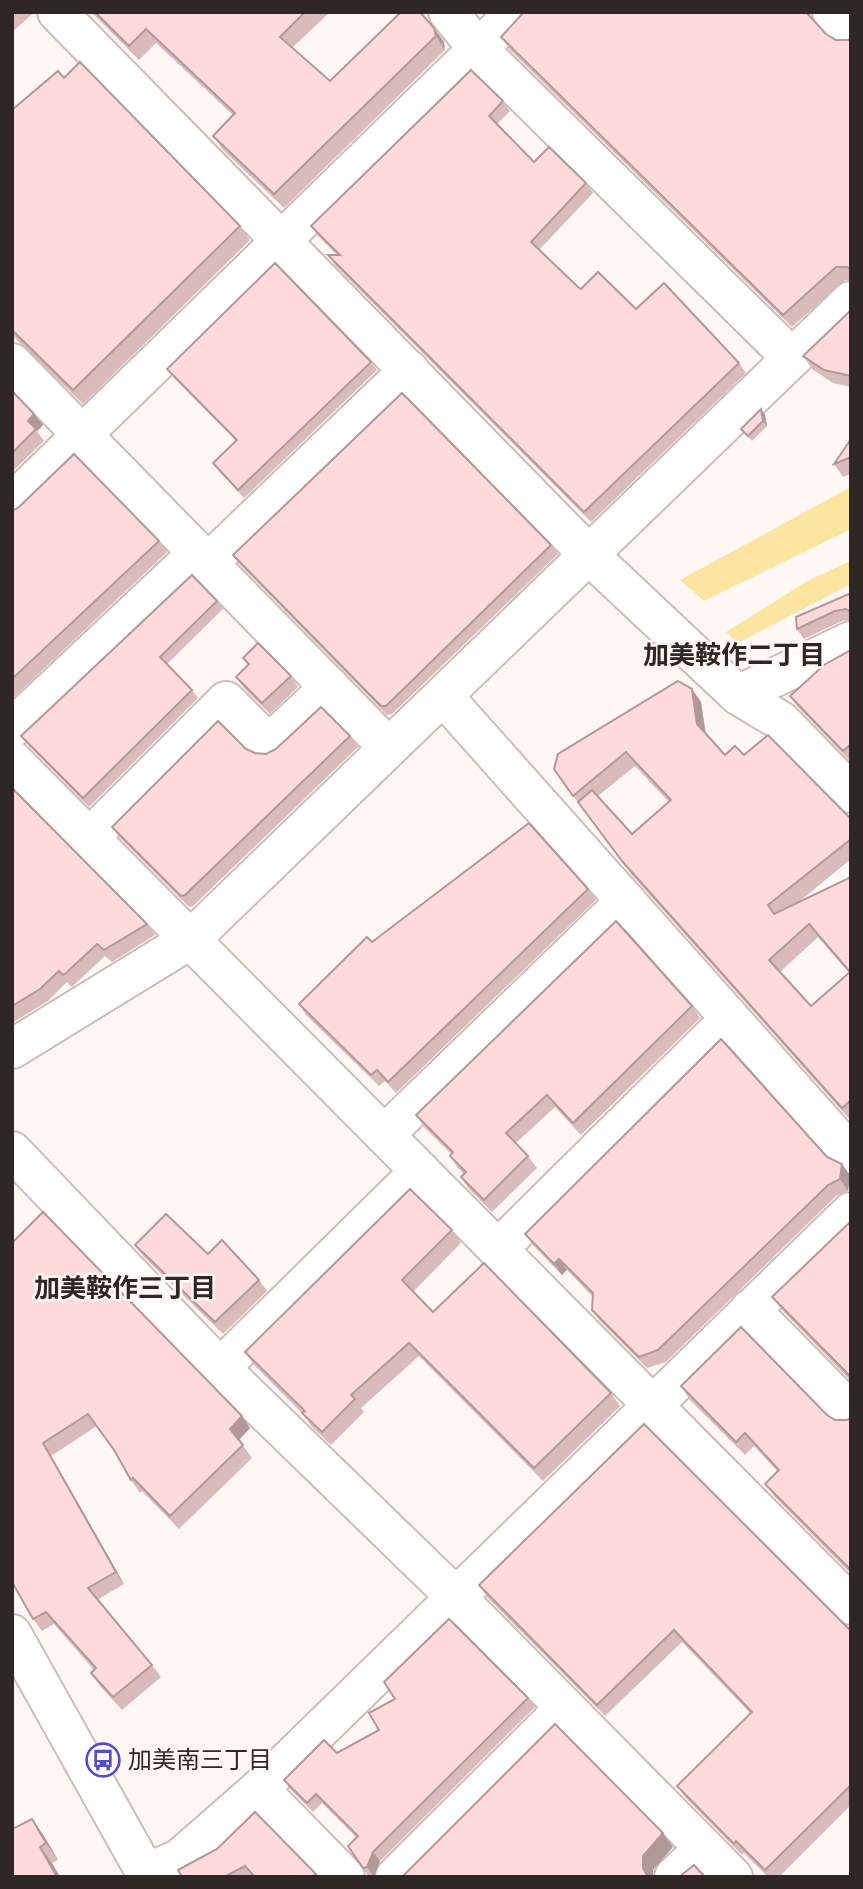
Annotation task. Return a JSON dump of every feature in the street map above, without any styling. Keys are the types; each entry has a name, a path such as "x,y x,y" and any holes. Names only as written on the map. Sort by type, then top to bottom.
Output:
{"main road":[{"path":"57,12 590,556 738,695 781,721 851,793"},
{"path":"447,12 479,50 792,358"},
{"path":"12,503 284,241 516,12"},
{"path":"832,12 851,32"},
{"path":"12,1049 191,939 851,302"},
{"path":"12,363 388,747"},
{"path":"12,728 409,370"},
{"path":"738,695 851,641"},
{"path":"90,837 226,701 269,744 330,687"},
{"path":"444,697 851,1154"},
{"path":"12,760 498,1248 650,1405 844,1586"},
{"path":"384,1135 626,901"},
{"path":"498,1248 730,1018"},
{"path":"12,1151 220,1368 457,1598 733,1877"},
{"path":"220,1368 421,1171"},
{"path":"12,1634 147,1875 179,1859 259,1789 851,1212"},
{"path":"750,1308 851,1412"},
{"path":"395,1877 565,1707"},
{"path":"259,1789 345,1877"},
{"path":"674,1877 704,1848"}],"shaded area":[{"path":"851,487 851,529 704,601 680,580"},
{"path":"851,561 851,584 738,643 726,632 809,580"}],"building":[{"path":"95,12 305,12 280,37 330,81 401,12 420,12 434,28 436,36 274,194 213,136 235,113 146,29 129,46"},
{"path":"524,12 806,12 826,34 836,40 851,39 851,269 836,267 783,315 501,37"},
{"path":"80,62 240,226 73,390 12,330 12,110 58,71 64,78"},
{"path":"471,70 503,101 489,116 534,162 549,147 586,183 531,242 581,289 598,272 636,309 664,283 739,363 584,512 328,255 340,255 311,226"},
{"path":"275,263 371,362 238,490 213,463 237,440 167,369"},
{"path":"851,310 851,376 824,370 803,356"},
{"path":"12,391 34,414 28,421 36,429 12,453"},
{"path":"402,393 551,545 386,706 381,706 233,555"},
{"path":"761,409 763,421 748,436 741,429"},
{"path":"851,439 851,457 834,464"},
{"path":"74,454 159,541 12,679 12,511"},
{"path":"192,575 217,601 160,657 192,690 83,798 21,736"},
{"path":"851,593 851,612 846,609 835,611 797,629 796,617"},
{"path":"258,643 291,676 262,703 236,677 249,664 243,658"},
{"path":"851,650 851,744 843,751 790,696 824,665"},
{"path":"678,681 692,689 697,724 725,755 735,746 744,755 768,735 851,819 851,839 768,905 774,914 851,877 851,1100 842,1108 622,861 578,802 592,790 632,834 671,800 626,752 573,796 554,769 558,754","holes":["809,924 850,972 811,1006 769,960"]},
{"path":"321,707 350,736 185,895 181,896 112,827 218,721 246,749 266,754 276,749"},
{"path":"12,788 147,924 104,950 97,944 66,973 63,975 59,971 40,989 12,1006"},
{"path":"529,823 588,889 388,1082 377,1070 371,1075 299,1004 367,937 372,942"},
{"path":"616,921 692,1006 573,1123 547,1095 506,1133 528,1156 484,1200 461,1177 466,1172 450,1156 453,1152 416,1115"},
{"path":"721,1039 827,1157 842,1164 840,1179 828,1185 658,1350 639,1357 592,1310 593,1293 559,1259 554,1264 525,1234"},
{"path":"410,1189 452,1230 402,1280 433,1312 484,1263 611,1393 534,1468 409,1343 351,1395 355,1399 322,1432 302,1413 305,1411 245,1352"},
{"path":"43,1212 242,1416 230,1429 243,1445 170,1516 133,1478 131,1480 114,1450 88,1414 43,1443 116,1572 88,1588 152,1665 113,1697 91,1673 96,1668 46,1612 33,1619 12,1582 12,1243"},
{"path":"166,1214 208,1254 222,1240 259,1280 215,1322 135,1245"},
{"path":"851,1221 851,1377 772,1297"},
{"path":"741,1327 827,1415 835,1420 851,1418 851,1570 765,1484 779,1470 745,1433 736,1442 681,1386"},
{"path":"644,1424 851,1631 851,1785 765,1870 736,1841 734,1844 677,1786 752,1712 674,1630 597,1705 479,1585"},
{"path":"449,1619 528,1698 373,1852 367,1867 363,1868 348,1846 358,1836 316,1794 307,1803 284,1780 324,1740 337,1753 379,1730 369,1713 395,1699 384,1682"},
{"path":"555,1724 663,1833 643,1856 643,1868 648,1877 402,1877"},
{"path":"255,1812 316,1874 313,1877 255,1877 245,1866 224,1877 182,1877 178,1870 217,1849"},
{"path":"32,1819 46,1843 40,1847 57,1877 12,1877 12,1829"},
{"path":"694,1865 705,1877 679,1877"}],"place":[{"name":"加美南三丁目","path":"103,1760"}],"district":[{"name":"加美鞍作二丁目","path":"734,655"},
{"name":"加美鞍作三丁目","path":"125,1288"}]}
